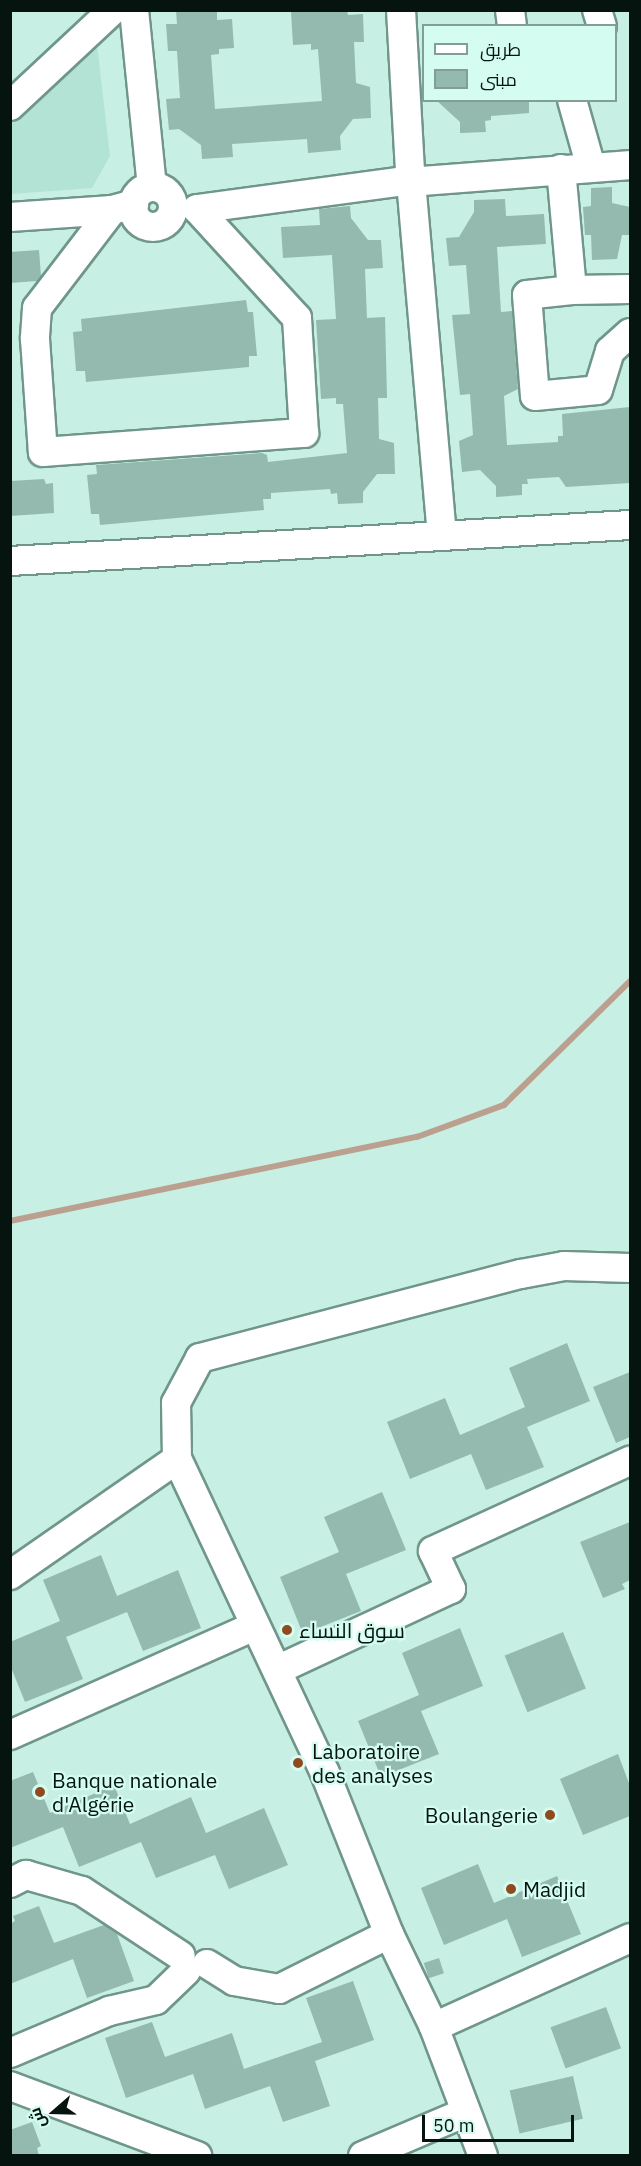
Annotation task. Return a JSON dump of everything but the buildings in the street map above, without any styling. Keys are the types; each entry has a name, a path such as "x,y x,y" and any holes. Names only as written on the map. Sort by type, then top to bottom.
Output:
{"street":[{"path":"10,106 113,10"},
{"path":"10,217 133,200 169,195 297,318 304,433 43,452 34,339 37,308 133,200 134,10"},
{"path":"401,10 411,181 442,535"},
{"path":"573,102 591,167"},
{"path":"185,208 411,181 630,165"},
{"path":"561,169 572,290"},
{"path":"630,289 572,290 527,295 535,396 598,390 610,351 630,333"},
{"path":"10,561 630,525"},
{"path":"483,2156 464,2113 434,2027 389,1934 325,1773 177,1459 176,1402 200,1358 521,1274 564,1266 630,1268"},
{"path":"10,1575 177,1459"},
{"path":"277,1670 451,1589 433,1551 630,1461"},
{"path":"10,1735 255,1626"},
{"path":"10,1883 26,1875 82,1891 191,1964 234,1981 279,1989 389,1934"},
{"path":"434,2027 630,1938"},
{"path":"10,2053 109,2011 156,2000 191,1964"},
{"path":"10,2086 197,2156"},
{"path":"363,2156 464,2113"}],"shaded area":[{"path":"96,36 110,156 92,188 11,194 11,115"}],"waterway":[{"path":"10,1221 417,1137 504,1105 630,981"}],"place":[{"name":"سوق النساء","path":"287,1630"},
{"name":"Laboratoire des analyses","path":"298,1763"},
{"name":"Banque nationale d'Algérie","path":"40,1792"},
{"name":"Boulangerie","path":"550,1815"},
{"name":"Madjid","path":"511,1889"}]}
